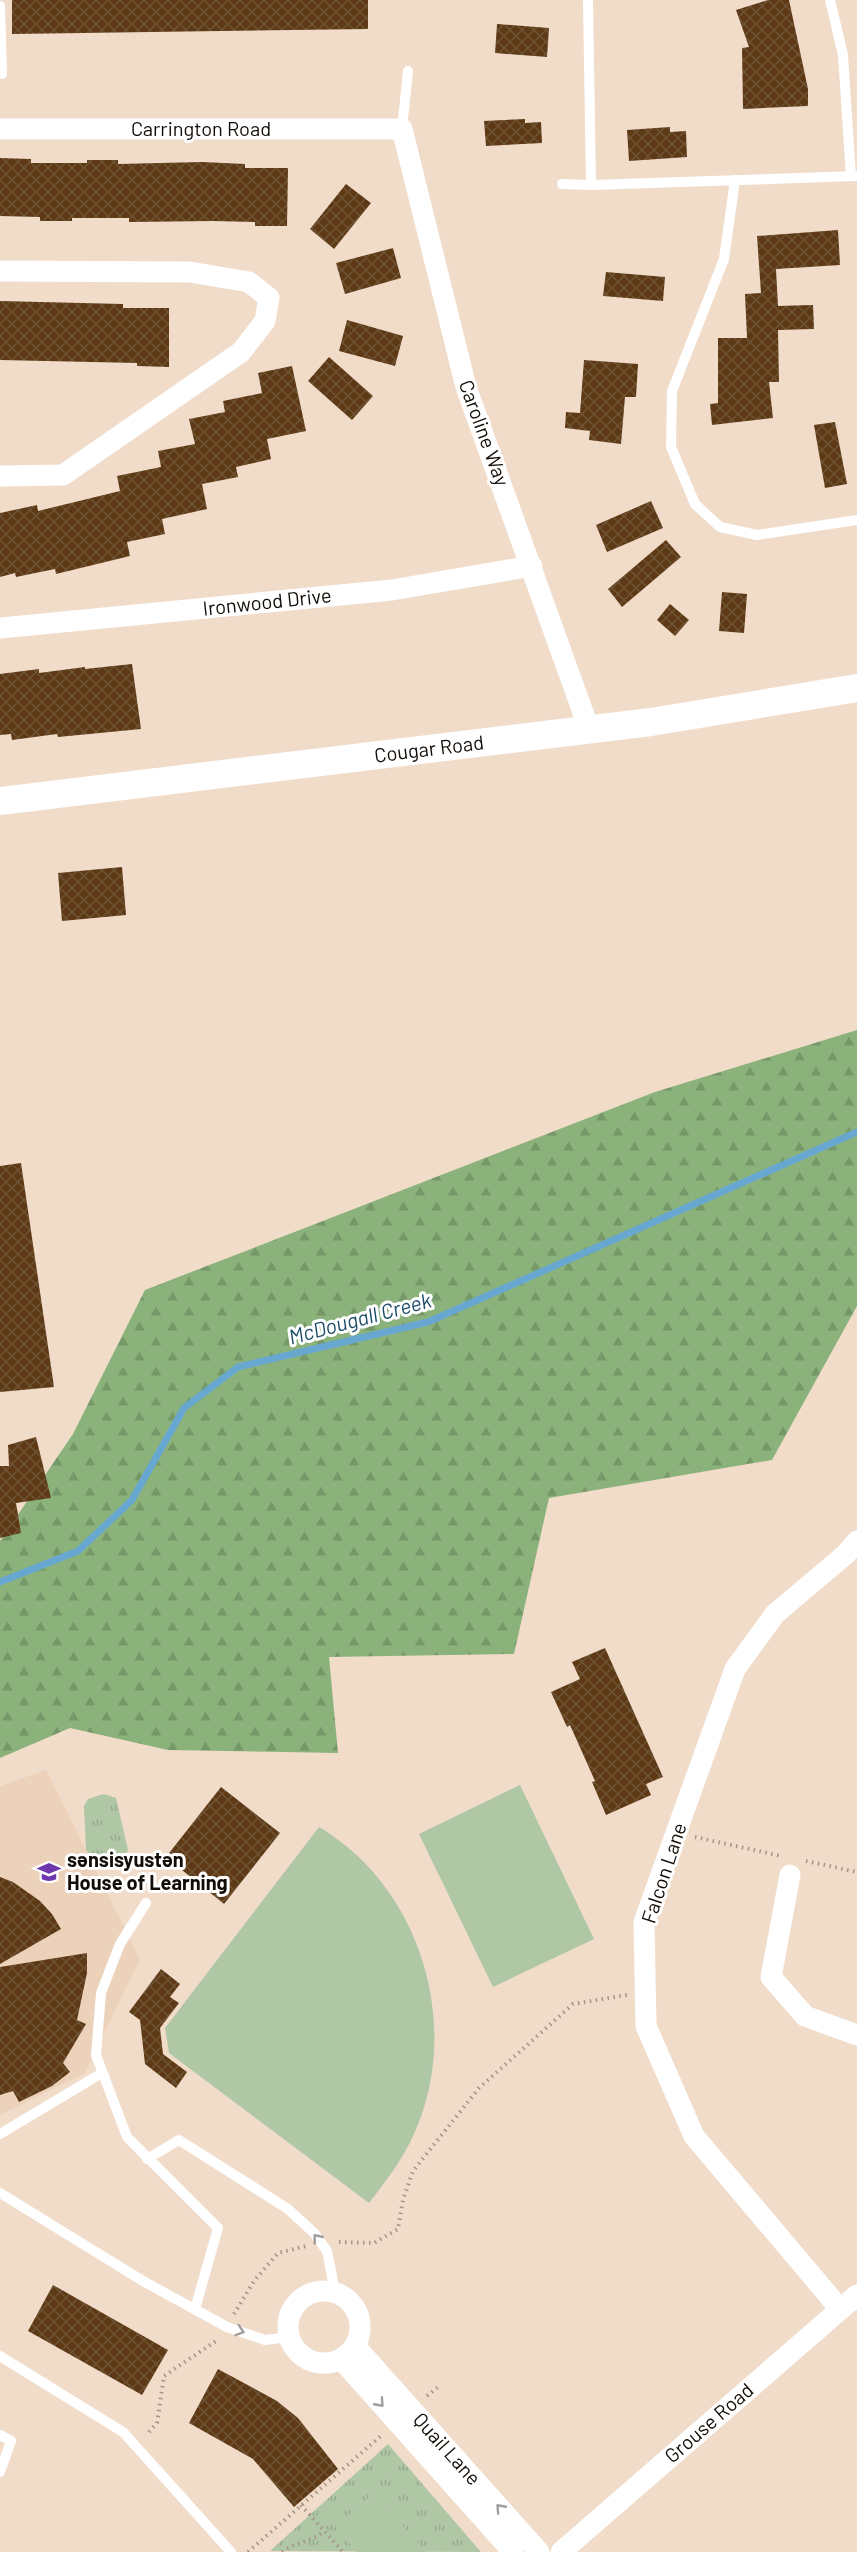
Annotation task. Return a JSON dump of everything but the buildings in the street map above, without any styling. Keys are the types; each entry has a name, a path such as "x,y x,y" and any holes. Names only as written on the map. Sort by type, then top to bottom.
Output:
{"street":[{"name":"Carrington Road","path":"0,129 402,129"},
{"name":"Caroline Way","path":"402,129 466,387 589,729"},
{"path":"0,271 190,272 249,282 269,298 266,321 241,352 63,475 0,476"},
{"name":"Ironwood Drive","path":"0,628 392,590 532,566"},
{"name":"Cougar Road","path":"0,801 589,729 857,688"},
{"name":"Falcon Lane","path":"840,2309 694,2136 646,2026 644,1922 735,1669 775,1614 846,1554 857,1541"},
{"path":"793,1864 771,1977 805,2016 857,2035"},
{"path":"313,2292 335,2292 353,2304 358,2314 360,2336 349,2352 321,2363 310,2360 294,2347 289,2337 288,2326 295,2305 313,2292"},
{"name":"Grouse Road","path":"561,2552 857,2295"},
{"name":"Quail Lane","path":"349,2352 513,2552"},
{"name":"Quail Lane","path":"349,2352 539,2552"}],"lane":[{"path":"588,0 591,185"},
{"path":"562,184 854,176 843,55 830,0"},
{"path":"0,6 2,74"},
{"path":"402,129 408,71"},
{"path":"735,180 724,259 672,391 671,447 695,504 720,527 757,535 857,520"},
{"path":"146,1903 120,1944 101,1992 96,2055 127,2137 218,2228 195,2309"},
{"path":"0,2134 102,2073"},
{"path":"147,2159 179,2140 288,2209 314,2233 327,2251 335,2292"},
{"path":"0,2193 143,2281 226,2327 265,2340 289,2337"},
{"path":"0,2356 123,2432 231,2552"},
{"path":"0,2435 10,2441 0,2472"}],"path":[{"path":"677,1833 793,1864 857,1872"},
{"path":"332,2242 374,2243 399,2229 403,2200 413,2170 479,2088 573,2004 645,1991"},
{"path":"230,2322 254,2281 278,2253 315,2243"},
{"path":"149,2432 157,2423 164,2376 220,2339 223,2334"},
{"path":"248,2552 387,2431"},
{"path":"301,2505 343,2552"},
{"path":"282,2552 291,2544 311,2541 324,2531"}],"shaded area":[{"name":"sənsisyustən House of Learning","path":"46,1770 140,1959 85,2073 0,2115 0,1786"}],"green space":[{"path":"857,1030 857,1306 772,1460 549,1498 514,1654 329,1657 338,1753 168,1750 70,1728 0,1758 0,1541 73,1434 145,1290 655,1092"},
{"path":"520,1785 594,1939 493,1987 419,1834"},
{"path":"104,1794 116,1798 128,1850 126,1855 97,1864 86,1850 84,1806 88,1799"},
{"path":"319,1827 354,1853 384,1885 407,1922 423,1962 432,2005 434,2049 428,2092 410,2143 394,2170 369,2203 169,2053 165,2028"},
{"path":"388,2444 481,2552 270,2551"},
{"path":"374,2493 426,2552 357,2552 335,2527"}],"waterway":[{"name":"McDougall Creek","path":"0,1582 78,1551 132,1500 184,1408 238,1367 428,1322 857,1132"}],"place":[{"name":"sənsisyustən House of Learning","path":"49,1872"}]}
